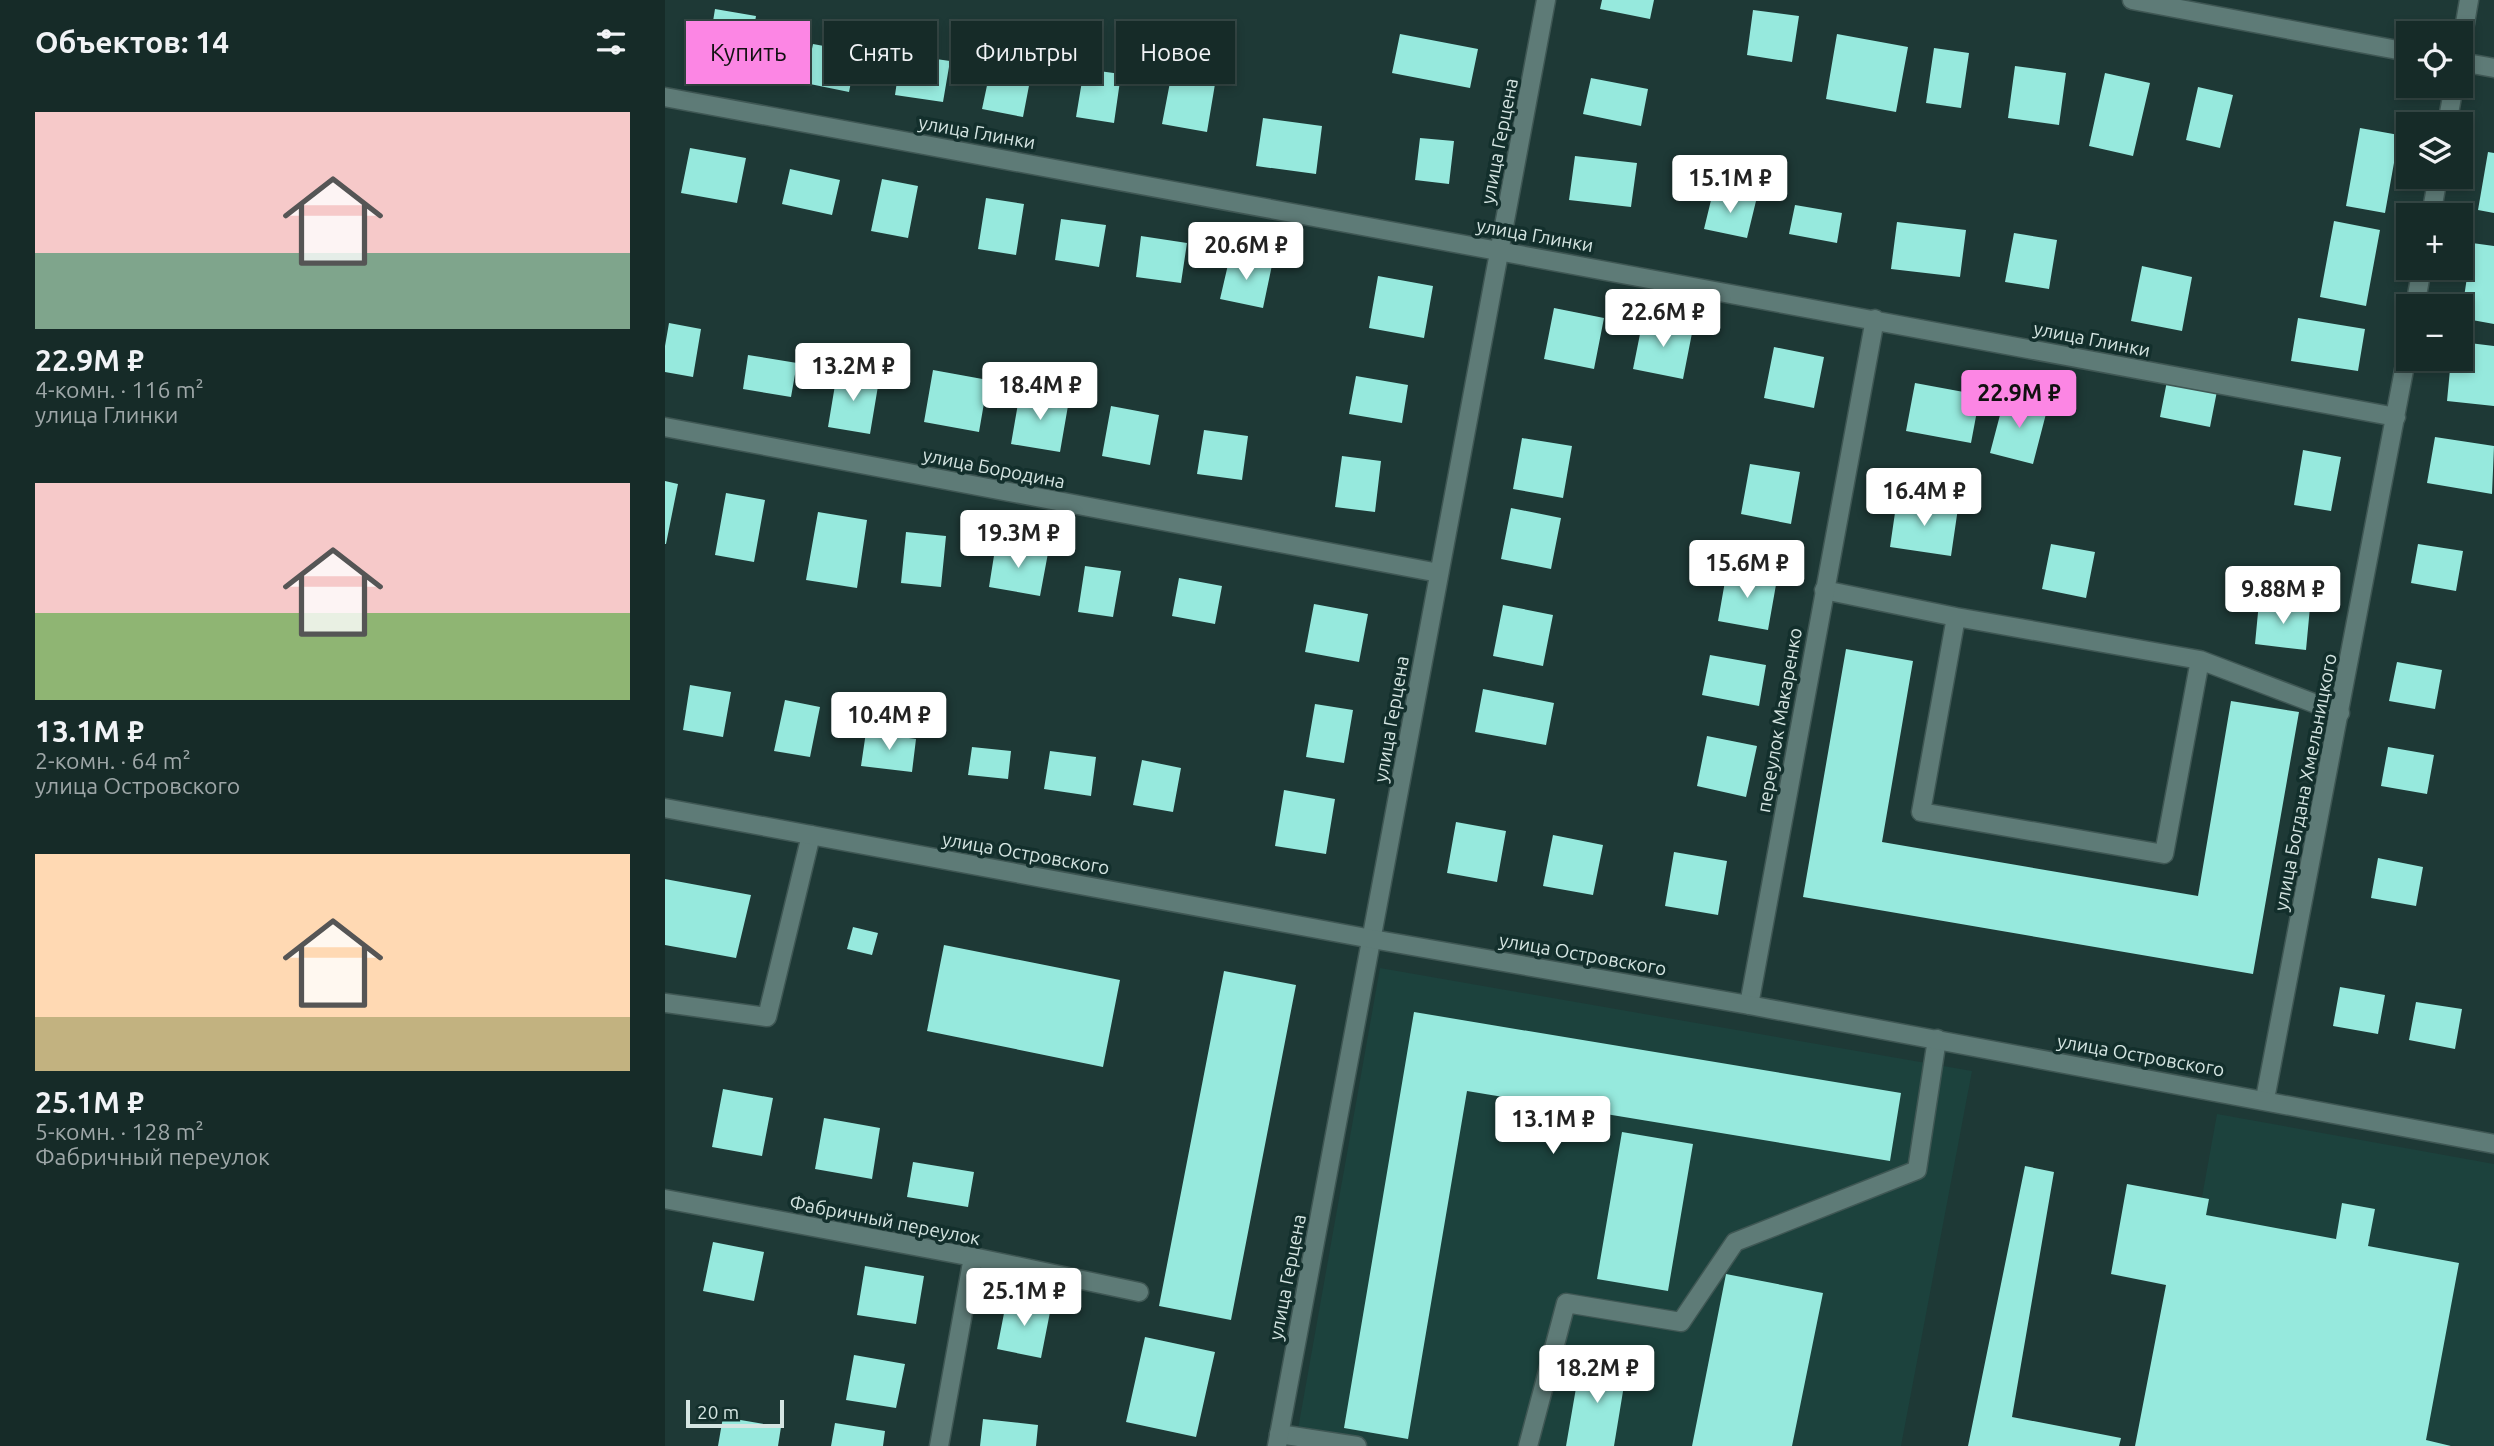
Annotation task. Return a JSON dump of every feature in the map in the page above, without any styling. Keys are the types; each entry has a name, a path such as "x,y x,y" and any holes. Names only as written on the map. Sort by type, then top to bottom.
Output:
{"street":[{"name":"улица Герцена","path":"1278,1440 1546,0"},
{"path":"2131,0 2396,50"},
{"path":"2465,21 2469,0"},
{"path":"2473,64 2494,68"},
{"name":"улица Глинки","path":"665,97 1500,249 2396,417"},
{"name":"переулок Макаренко","path":"1749,1004 1875,319"},
{"name":"улица Богдана Хмельницкого","path":"2266,1100 2404,371"},
{"name":"улица Бородина","path":"665,427 1439,573"},
{"path":"1824,590 1956,617 2200,660 2340,713"},
{"path":"1956,617 1921,812 2164,854 2200,660"},
{"name":"улица Островского","path":"665,808 1371,939 1749,1004 2494,1144"},
{"path":"665,1003 767,1017 811,835"},
{"path":"1528,1446 1566,1303 1681,1322 1735,1242 1917,1171 1937,1039"},
{"name":"Фабричный переулок","path":"665,1199 973,1257 1139,1292"},
{"path":"940,1446 973,1257"},
{"path":"1278,1440 1357,1446"}],"shaded area":[{"path":"1380,968 1972,1071 1901,1446 1295,1446"},
{"path":"2217,1114 2494,1164 2494,1446 2157,1446"}],"building":[{"path":"1602,0 1654,0 1650,19 1600,9"},
{"path":"715,9 756,16 755,21 713,21"},
{"path":"1753,10 1799,16 1792,62 1747,55"},
{"path":"1400,34 1478,49 1470,88 1392,73"},
{"path":"1837,34 1908,47 1896,112 1826,99"},
{"path":"813,44 824,46 824,84 851,84 849,92 810,84"},
{"path":"1934,48 1969,53 1961,108 1926,103"},
{"path":"937,59 950,61 943,102 895,95 897,84 937,84"},
{"path":"2015,66 2066,73 2059,125 2008,118"},
{"path":"1102,71 1116,73 1116,84 1120,84 1114,123 1076,117 1082,84 1102,84"},
{"path":"2105,73 2150,83 2133,156 2089,146"},
{"path":"1591,78 1648,89 1641,126 1583,114"},
{"path":"987,84 1029,84 1023,117 982,109"},
{"path":"1170,84 1215,84 1207,132 1162,124"},
{"path":"2198,87 2233,95 2220,148 2186,140"},
{"path":"1263,118 1322,126 1316,174 1256,166"},
{"path":"2360,128 2396,134 2396,152 2385,213 2346,206"},
{"path":"1420,138 1454,141 1449,184 1415,180"},
{"path":"690,148 746,158 737,203 681,193"},
{"path":"2488,152 2494,153 2494,213 2478,210"},
{"path":"1575,156 1637,163 1631,207 1569,200"},
{"path":"790,169 840,180 832,215 782,204"},
{"path":"882,179 918,186 908,238 871,231"},
{"path":"1713,192 1756,201 1747,238 1704,229"},
{"path":"986,198 1024,204 1016,255 978,249"},
{"path":"1795,205 1842,213 1837,243 1789,234"},
{"path":"1061,219 1106,225 1099,267 1055,260"},
{"path":"2334,221 2380,230 2366,306 2320,297"},
{"path":"1897,222 1966,230 1960,277 1891,269"},
{"path":"2014,233 2057,240 2049,289 2005,282"},
{"path":"1141,236 1187,243 1181,283 1136,277"},
{"path":"2473,243 2494,246 2494,324 2473,320 2473,294 2465,294 2467,280 2473,280"},
{"path":"1230,256 1272,265 1263,308 1220,299"},
{"path":"2142,266 2192,277 2182,331 2131,321"},
{"path":"1378,276 1433,286 1424,338 1369,328"},
{"path":"1554,308 1604,318 1594,369 1544,359"},
{"path":"2298,318 2365,329 2358,371 2291,361"},
{"path":"1643,319 1693,328 1683,379 1633,369"},
{"path":"669,323 701,329 693,377 665,372 665,346"},
{"path":"2473,343 2494,346 2494,406 2447,401 2450,371 2473,371"},
{"path":"1774,347 1824,357 1814,408 1764,398"},
{"path":"748,355 797,363 791,397 743,389"},
{"path":"933,370 988,380 979,432 924,422"},
{"path":"837,373 879,380 870,434 828,427"},
{"path":"1356,376 1408,385 1402,423 1349,414"},
{"path":"2167,381 2217,391 2210,427 2160,417"},
{"path":"1915,383 1980,395 1971,443 1906,431"},
{"path":"1020,392 1069,400 1060,452 1011,444"},
{"path":"2005,396 2048,406 2033,464 1990,453"},
{"path":"1111,406 1159,415 1150,465 1102,456"},
{"path":"1204,430 1248,436 1242,480 1197,474"},
{"path":"2435,437 2494,446 2492,494 2427,483"},
{"path":"1522,438 1572,446 1563,498 1513,489"},
{"path":"2303,450 2341,457 2331,511 2294,505"},
{"path":"1342,456 1381,461 1375,512 1335,507"},
{"path":"1750,464 1800,472 1791,524 1741,514"},
{"path":"665,481 678,484 666,544 665,544"},
{"path":"726,493 765,500 754,562 715,555"},
{"path":"1897,499 1958,508 1951,556 1890,547"},
{"path":"1511,508 1561,518 1551,569 1501,559"},
{"path":"818,512 867,520 857,588 806,580"},
{"path":"906,532 946,536 941,587 901,583"},
{"path":"996,543 1048,553 1040,596 989,587"},
{"path":"2051,544 2095,552 2086,598 2042,589"},
{"path":"2418,544 2463,551 2456,591 2411,583"},
{"path":"1085,566 1121,571 1113,617 1078,612"},
{"path":"1727,570 1777,579 1768,630 1718,621"},
{"path":"1179,578 1222,586 1215,624 1172,616"},
{"path":"2259,602 2310,607 2306,650 2255,644"},
{"path":"1314,604 1368,614 1359,662 1305,652"},
{"path":"1503,605 1553,615 1543,666 1493,656"},
{"path":"1846,649 1913,661 1882,842 2198,896 2231,701 2299,712 2253,974 1803,897"},
{"path":"1710,655 1766,665 1759,706 1702,695"},
{"path":"2397,662 2442,670 2435,709 2389,701"},
{"path":"690,685 731,692 723,737 683,730"},
{"path":"1483,689 1554,703 1546,745 1475,732"},
{"path":"785,700 820,707 810,757 774,751"},
{"path":"1315,704 1353,710 1344,763 1306,757"},
{"path":"866,732 916,739 912,772 861,766"},
{"path":"1707,736 1757,746 1746,797 1697,786"},
{"path":"972,747 1011,751 1008,779 968,775"},
{"path":"2388,747 2434,755 2427,794 2381,786"},
{"path":"1050,751 1096,757 1091,796 1044,789"},
{"path":"1142,760 1181,768 1173,812 1133,805"},
{"path":"1284,790 1335,799 1326,854 1275,846"},
{"path":"1456,822 1506,831 1497,882 1447,873"},
{"path":"1553,835 1603,845 1593,895 1543,886"},
{"path":"1674,852 1727,861 1718,915 1665,906"},
{"path":"2378,858 2423,867 2416,906 2371,898"},
{"path":"665,879 751,895 736,958 665,945"},
{"path":"853,927 878,933 872,955 847,949"},
{"path":"944,945 1120,980 1103,1067 927,1031"},
{"path":"1224,971 1296,985 1231,1320 1159,1306"},
{"path":"2340,987 2385,995 2378,1034 2333,1026"},
{"path":"2416,1002 2462,1009 2455,1049 2409,1040"},
{"path":"1414,1012 1901,1093 1890,1161 1467,1091 1408,1439 1344,1428"},
{"path":"723,1089 773,1098 762,1156 712,1147"},
{"path":"824,1118 880,1128 872,1179 815,1169"},
{"path":"1622,1132 1693,1144 1668,1291 1597,1279"},
{"path":"913,1162 974,1172 968,1207 907,1197"},
{"path":"2025,1166 2054,1172 2012,1417 2121,1438 2119,1446 1968,1446"},
{"path":"2127,1184 2209,1199 2206,1215 2336,1239 2342,1203 2375,1209 2368,1246 2459,1263 2426,1440 2451,1446 2135,1446 2166,1285 2111,1274"},
{"path":"713,1242 764,1252 754,1301 703,1291"},
{"path":"865,1266 924,1276 916,1324 857,1315"},
{"path":"1726,1274 1823,1293 1792,1446 1692,1446"},
{"path":"1007,1298 1051,1307 1041,1358 997,1349"},
{"path":"1145,1337 1215,1352 1196,1437 1126,1422"},
{"path":"854,1355 905,1364 896,1408 846,1400"},
{"path":"1581,1359 1627,1367 1614,1446 1566,1446"},
{"path":"723,1417 781,1427 778,1446 718,1446"},
{"path":"983,1419 1038,1425 1036,1446 980,1446"},
{"path":"835,1423 885,1431 883,1446 831,1446"}]}
